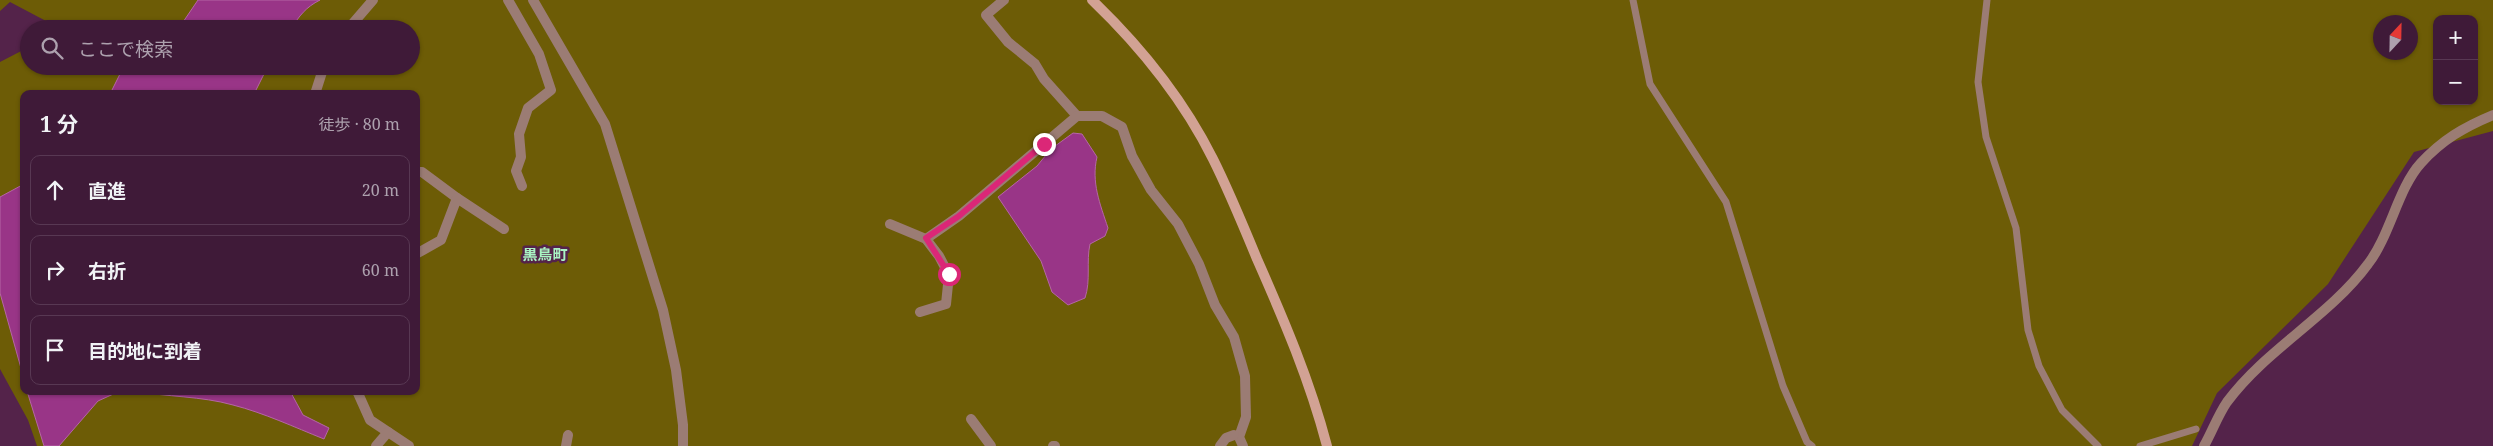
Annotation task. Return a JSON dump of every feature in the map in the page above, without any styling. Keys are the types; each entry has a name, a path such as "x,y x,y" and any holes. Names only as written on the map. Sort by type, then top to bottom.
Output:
{"street":[{"path":"356,20 373,0"},
{"path":"508,0 539,54 551,90 528,108 519,134 521,157 516,171 522,186"},
{"path":"533,0 605,124 663,310 676,370 683,425 683,446"},
{"path":"1004,0 986,15 1008,42 1034,64 1044,79 1077,116"},
{"path":"1092,0 1150,62 1187,112 1213,158 1287,325 1316,405 1327,446"},
{"path":"316,90 321,75"},
{"path":"2204,446 2227,403 2244,383 2344,291 2369,263 2419,165 2441,142 2454,133 2493,115"},
{"path":"926,238 959,216 1077,116 1102,116 1122,127 1132,156 1151,190 1178,224 1199,264 1215,305 1234,337 1245,376 1246,417 1239,437 1243,446"},
{"path":"420,172 504,229"},
{"path":"420,252 442,240 457,198"},
{"path":"890,224 926,238 949,274 946,304 920,312"},
{"path":"359,395 370,420 409,446"},
{"path":"971,419 991,446"},
{"path":"376,446 388,432"},
{"path":"1220,446 1226,438 1234,435"}],"lane":[{"path":"1633,0 1650,84 1726,202 1783,386 1807,442 1812,446"},
{"path":"1987,0 1978,82 1986,137 2016,228 2028,330 2039,366 2062,410 2098,446"},
{"path":"2140,446 2196,429"}],"shaded area":[{"path":"0,0 2493,0 2493,131 2414,152 2328,284 2217,393 2192,446 37,446 28,420 0,369 0,62 20,52 20,75 420,75 420,20 44,20 10,2 0,11"},
{"path":"198,0 320,0 303,12 297,20 184,20"},
{"path":"120,75 264,75 256,90 112,90"},
{"path":"1073,133 1082,134 1097,157 1095,166 1096,184 1099,202 1108,228 1105,236 1090,244 1088,284 1085,298 1068,305 1052,292 1041,261 998,197 1037,166 1051,149"},
{"path":"20,186 20,365 0,293 0,197"},
{"path":"28,395 111,395 98,401 59,446 44,446"},
{"path":"167,395 292,395 303,415 329,428 324,439 245,408 209,400"}],"district":[{"name":"黒鳥町","path":"545,254"}],"route":[{"path":"949,274 926,238 959,216 1044,144"}]}
